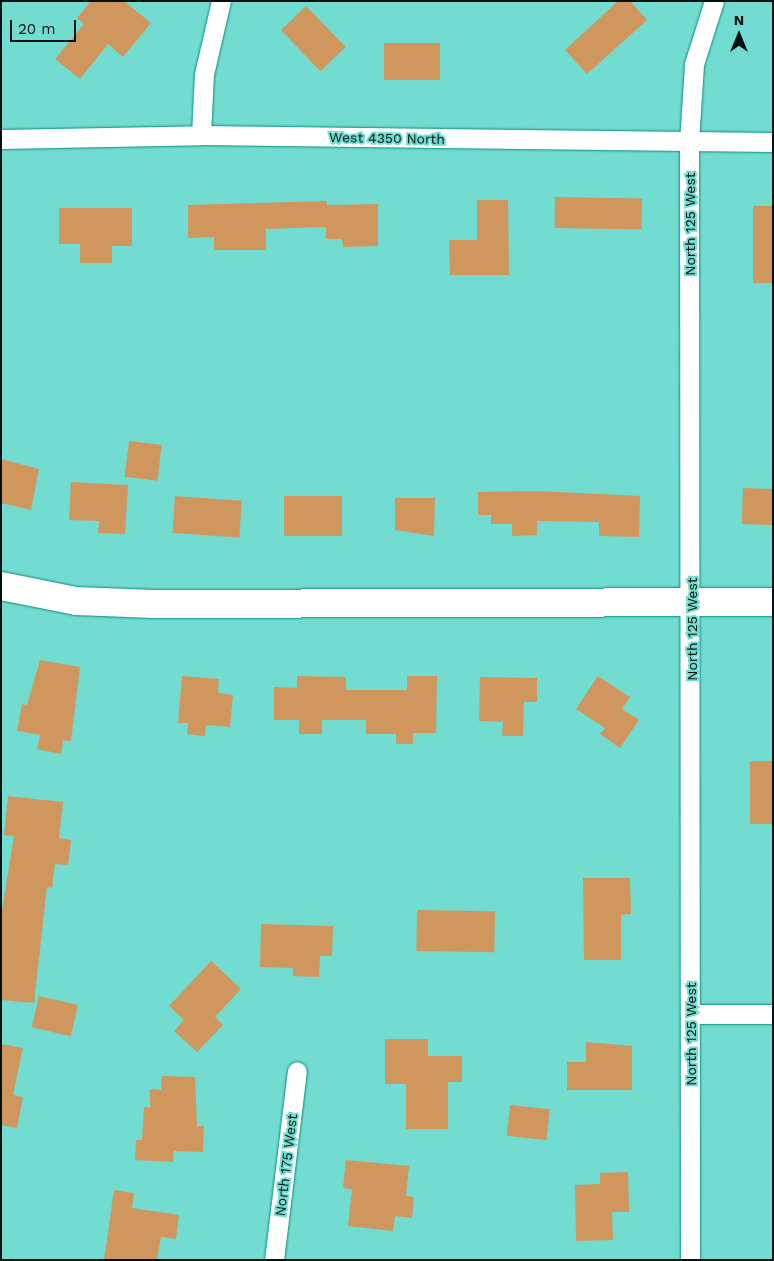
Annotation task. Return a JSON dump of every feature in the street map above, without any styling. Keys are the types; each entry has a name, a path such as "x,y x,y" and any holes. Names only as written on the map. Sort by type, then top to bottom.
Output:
{"street":[{"path":"201,135 204,74 221,1"},
{"name":"North 125 West","path":"690,1260 692,602 689,142 694,64 714,1"},
{"name":"West 4350 North","path":"1,139 201,135 773,142"},
{"path":"1,586 76,601 154,604 773,602"},
{"path":"691,1014 773,1014"},
{"name":"North 175 West","path":"274,1260 297,1071"}],"building":[{"path":"91,1 124,1 151,23 123,57 108,44 80,79 55,59 84,24 77,18"},
{"path":"618,1 630,1 647,20 587,74 565,50"},
{"path":"306,6 346,47 320,71 281,30"},
{"path":"384,43 440,43 440,80 384,80"},
{"path":"555,197 642,199 641,230 554,228"},
{"path":"477,200 508,200 509,275 450,275 449,240 477,240"},
{"path":"327,201 327,205 378,204 378,246 343,247 342,239 326,239 326,227 266,229 266,250 214,250 214,237 188,238 188,205"},
{"path":"753,206 773,206 773,283 753,283"},
{"path":"59,208 132,208 132,246 112,246 112,263 80,263 80,244 59,244"},
{"path":"129,441 162,445 157,481 125,477"},
{"path":"1,459 39,469 31,510 1,503"},
{"path":"71,482 128,485 125,534 98,533 99,521 69,520"},
{"path":"743,488 773,489 772,525 742,524"},
{"path":"536,491 640,496 639,537 599,536 599,522 537,521 537,535 512,536 512,524 491,524 491,515 478,515 478,492"},
{"path":"175,496 242,501 239,538 172,533"},
{"path":"284,496 342,496 342,536 284,536"},
{"path":"395,498 435,498 434,536 395,530"},
{"path":"40,660 80,667 71,741 63,740 61,754 37,749 40,735 17,731 22,704 27,705"},
{"path":"182,676 219,679 218,693 233,695 230,727 206,725 205,736 187,734 188,723 178,723"},
{"path":"297,676 346,677 346,690 407,690 407,676 437,676 436,733 413,733 413,744 396,744 396,734 366,734 366,720 322,720 322,734 299,734 299,720 274,720 274,687 297,688"},
{"path":"598,676 630,697 622,709 639,720 620,748 600,734 605,728 576,709"},
{"path":"480,677 537,678 537,702 524,702 523,736 502,736 503,722 479,721"},
{"path":"750,761 773,761 773,824 750,824"},
{"path":"8,796 63,802 59,838 71,840 68,865 55,864 52,888 47,887 34,1003 1,1000 1,916 14,836 4,835"},
{"path":"583,878 630,878 631,914 621,915 621,960 584,960"},
{"path":"417,910 495,911 494,952 416,951"},
{"path":"261,924 333,926 332,956 320,956 319,977 293,976 293,968 260,967"},
{"path":"211,961 241,989 215,1017 223,1025 197,1052 174,1031 184,1020 169,1006"},
{"path":"39,996 78,1005 71,1036 32,1027"},
{"path":"385,1039 428,1039 428,1056 462,1056 462,1082 448,1082 448,1129 406,1129 406,1084 385,1084"},
{"path":"586,1042 632,1046 632,1090 567,1090 567,1062 586,1062"},
{"path":"1,1044 23,1048 13,1095 23,1097 17,1128 1,1125"},
{"path":"162,1076 195,1077 197,1126 204,1126 203,1152 174,1151 173,1162 135,1160 136,1140 142,1140 144,1107 150,1108 150,1089 161,1090"},
{"path":"510,1105 550,1109 547,1140 507,1136"},
{"path":"346,1160 409,1166 406,1196 414,1197 412,1218 395,1216 393,1231 348,1226 352,1189 343,1188"},
{"path":"628,1172 629,1212 612,1212 613,1240 576,1241 575,1185 600,1184 600,1173"},
{"path":"114,1190 134,1193 132,1208 179,1215 176,1239 161,1237 157,1260 104,1260"}]}
